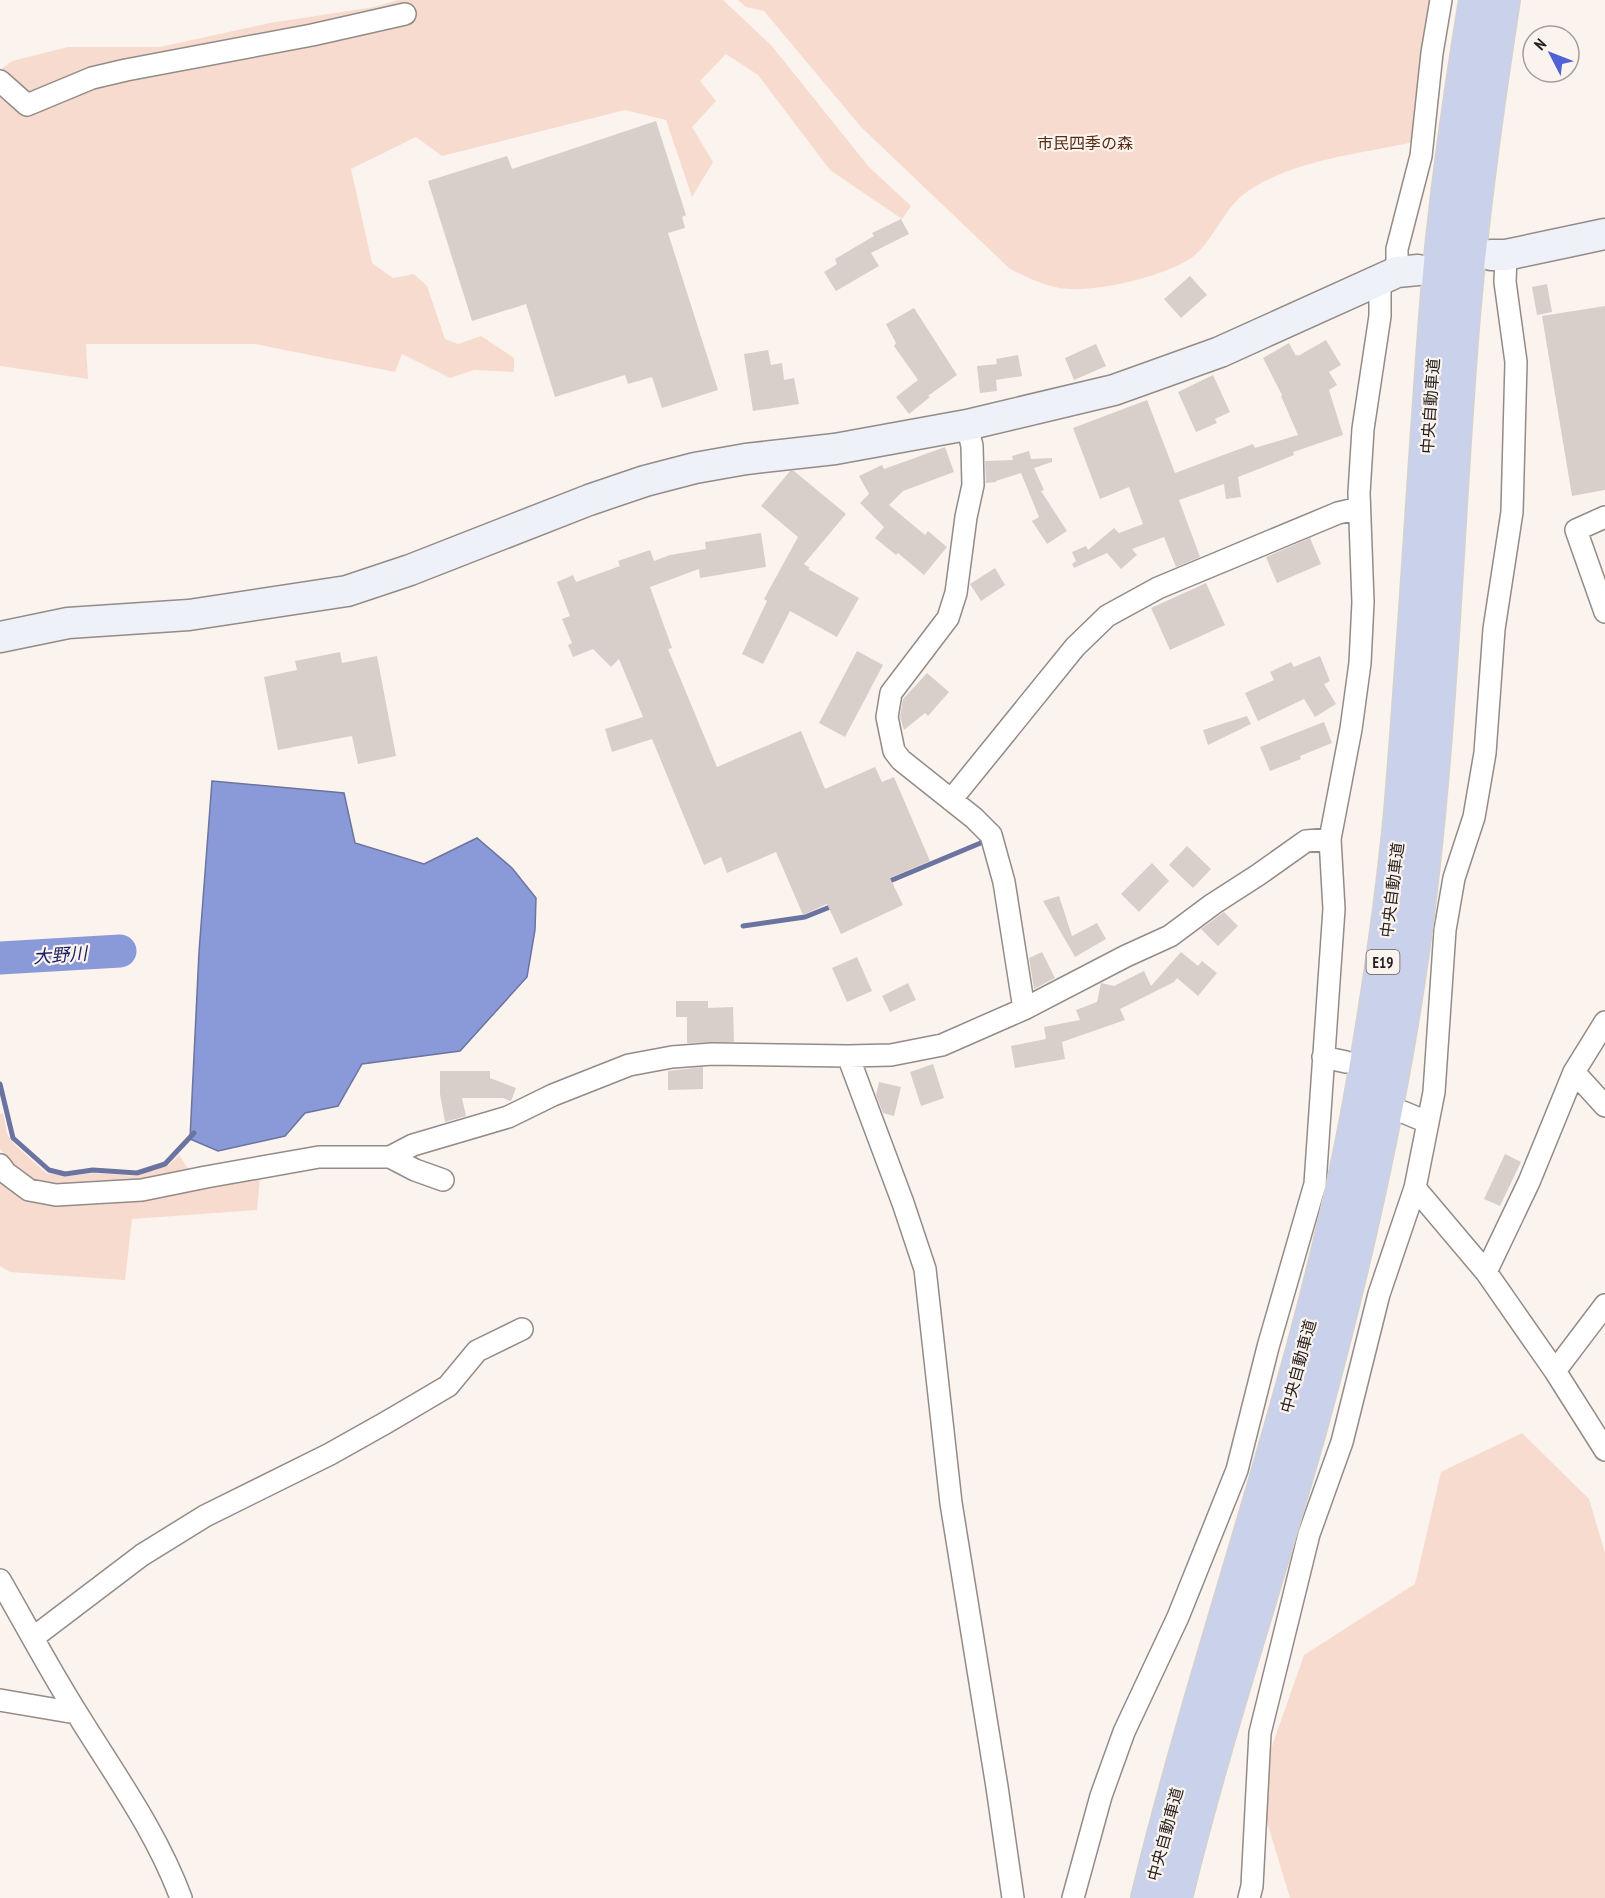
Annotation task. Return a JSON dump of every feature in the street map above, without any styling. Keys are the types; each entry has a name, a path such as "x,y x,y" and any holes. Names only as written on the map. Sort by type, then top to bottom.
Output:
{"highway":[{"name":"中央自動車道","path":"1148,1898 1184,1759 1282,1425 1311,1317 1338,1209 1366,1071 1383,963 1400,816 1444,225 1476,0"},
{"name":"中央自動車道","path":"1175,1898 1207,1776 1309,1431 1364,1212 1391,1079 1410,964 1429,814 1468,260 1487,103 1503,0"}],"street":[{"path":"1073,1898 1101,1796 1124,1732 1182,1607 1237,1470 1268,1347 1315,1184 1334,909 1330,839 1351,729 1360,663 1363,602 1359,508 1363,429 1380,316 1398,274 1396,249 1421,156 1432,53 1441,0"},
{"path":"0,81 27,105 92,78 312,35 405,14"},
{"path":"1249,1898 1252,1886 1260,1733 1309,1534 1342,1442 1379,1294 1415,1188 1434,1092 1445,930 1455,878 1474,817 1485,753 1494,629 1512,512 1516,362 1499,255 1605,234"},
{"path":"0,637 68,623 189,615 347,591 410,570 589,500 645,481 695,468 746,459 835,449 967,425 1125,387 1220,352 1398,274"},
{"path":"967,425 972,446 973,485 966,517 957,593 948,618 891,693 887,717 894,751 901,760 991,835 1004,882 1024,1010"},
{"path":"951,800 1075,647 1107,616 1158,588 1338,513 1359,508"},
{"path":"1605,517 1576,530 1605,612"},
{"path":"390,1157 413,1145 508,1117 553,1095 629,1065 672,1057 712,1054 891,1055 942,1045 1024,1010 1126,956 1170,936 1306,841 1330,839"},
{"path":"1486,1272 1529,1182 1574,1072 1605,1023"},
{"path":"848,1056 925,1269 951,1503 1013,1898"},
{"path":"1323,1057 1347,1062"},
{"path":"1574,1072 1605,1106"},
{"path":"1403,1112 1427,1122"},
{"path":"0,1165 6,1173 28,1190 56,1195 142,1190 319,1157 390,1157 415,1170 443,1180"},
{"path":"1415,1188 1486,1272 1555,1371 1605,1450"},
{"path":"1555,1371 1605,1305"},
{"path":"34,1637 141,1555 205,1516 330,1454 448,1386 477,1351 522,1329"},
{"path":"0,1580 76,1713 147,1824 170,1868 181,1898"},
{"path":"0,1700 76,1713"}],"green space":[{"path":"398,0 723,0 771,45 869,167 911,206 902,219 830,170 758,75 726,54 700,81 716,101 692,127 713,162 692,197 666,120 625,110 442,156 416,137 351,169 372,263 393,278 414,274 427,286 445,339 458,344 481,336 514,358 514,372 474,370 450,378 402,354 395,372 255,344 86,344 88,379 0,366 0,70 12,61 68,47 160,47 270,23 374,7"},
{"name":"市民四季の森","path":"738,0 1435,0 1413,142 1309,164 1270,179 1251,189 1234,203 1203,247 1183,263 1130,282 1073,289 1045,284 1009,268 861,127 764,11 746,7"},
{"path":"3,1113 7,1134 13,1143 46,1173 67,1176 95,1173 137,1176 168,1166 179,1155 191,1173 194,1188 260,1178 257,1210 132,1219 125,1280 10,1272 0,1266 0,1172 16,1168 0,1149 0,1114"},
{"path":"1522,1433 1589,1499 1605,1553 1605,1898 1290,1898 1257,1789 1304,1655 1415,1584 1441,1472"}],"water":[{"path":"212,781 344,793 355,843 424,864 477,838 512,868 536,898 535,930 527,977 460,1051 362,1064 338,1106 305,1113 285,1136 218,1151 190,1139 199,952"}],"building":[{"path":"656,121 686,215 682,217 685,228 668,233 718,390 662,408 652,377 628,384 625,375 555,397 526,304 472,321 428,181 507,156 512,169"},
{"path":"901,219 909,234 871,253 879,266 836,291 824,272 837,264 835,259 874,236 872,233"},
{"path":"1190,276 1207,295 1181,318 1164,299"},
{"path":"1547,284 1552,312 1537,315 1532,287"},
{"path":"1605,306 1605,490 1572,496 1542,316"},
{"path":"914,308 957,375 928,396 930,397 909,414 896,397 918,380 894,346 896,343 886,324"},
{"path":"1326,340 1341,365 1329,372 1337,385 1329,390 1343,435 1293,452 1294,455 1238,477 1241,497 1226,499 1224,484 1179,500 1200,557 1176,567 1164,537 1132,549 1137,555 1121,569 1107,553 1074,568 1072,564 1076,561 1072,552 1086,546 1088,550 1114,528 1119,533 1143,524 1129,487 1100,499 1073,428 1147,400 1175,473 1253,444 1255,448 1298,435 1282,395 1263,358 1289,343 1298,356"},
{"path":"1096,344 1106,366 1074,380 1065,358"},
{"path":"768,350 771,365 782,363 784,380 794,378 799,404 753,411 744,354"},
{"path":"1018,355 1022,376 996,380 997,391 980,393 977,366 997,364 996,359"},
{"path":"1213,375 1230,412 1215,419 1217,423 1196,432 1178,392"},
{"path":"945,447 954,472 903,491 889,505 925,535 928,531 947,547 924,575 898,553 896,555 875,538 884,527 860,503 869,494 859,476 882,465 884,469"},
{"path":"1029,451 1031,459 1052,458 1052,462 1034,468 1044,490 1041,491 1067,531 1047,544 1032,521 1039,517 1021,473 986,483 985,461 1013,460 1012,456"},
{"path":"790,471 794,471 846,514 804,564 810,568 808,569 859,598 837,637 790,611 763,664 742,654 767,601 764,599 798,537 761,506"},
{"path":"761,533 766,567 700,578 699,569 650,587 672,648 668,649 717,767 801,731 825,789 875,767 882,782 894,777 930,861 890,878 903,905 841,934 827,904 803,915 776,852 727,873 721,857 704,865 652,739 612,752 605,729 643,717 619,659 611,667 593,649 573,657 568,645 572,643 562,619 570,616 557,582 573,575 576,582 620,566 618,561 650,550 654,561 670,555 706,549 705,542"},
{"path":"1310,538 1321,564 1277,583 1266,557"},
{"path":"995,568 1005,585 981,601 970,584"},
{"path":"1206,583 1225,625 1170,650 1151,608"},
{"path":"857,651 883,665 845,737 819,723"},
{"path":"340,652 342,663 377,656 396,756 358,764 352,736 278,750 264,677 297,670 295,661"},
{"path":"1320,656 1330,681 1324,684 1336,704 1315,717 1304,699 1258,721 1245,693 1274,680 1270,672 1291,662 1294,667"},
{"path":"927,673 949,692 928,716 925,713 904,730 900,717 903,699"},
{"path":"1247,716 1251,724 1208,745 1203,730"},
{"path":"1324,722 1332,743 1300,756 1301,759 1270,771 1260,747"},
{"path":"1187,846 1211,869 1193,888 1169,865"},
{"path":"1152,863 1169,881 1139,912 1121,894"},
{"path":"1059,896 1072,936 1097,923 1106,939 1075,957 1043,901"},
{"path":"1224,912 1238,926 1218,946 1201,929"},
{"path":"1042,952 1055,978 1034,989 1029,958"},
{"path":"1181,952 1198,966 1202,961 1217,973 1198,996 1177,978 1174,982 1120,1009 1125,1020 1062,1042 1065,1059 1015,1068 1011,1046 1046,1039 1044,1027 1080,1020 1076,1010 1097,1002 1101,983 1114,986 1144,971 1151,986"},
{"path":"857,957 872,991 847,1002 832,968"},
{"path":"908,983 916,1000 890,1012 882,996"},
{"path":"676,1001 708,1001 708,1008 733,1007 734,1042 687,1043 687,1017 676,1017"},
{"path":"933,1064 944,1098 921,1106 910,1072"},
{"path":"703,1067 703,1089 668,1090 668,1071"},
{"path":"440,1071 490,1071 490,1078 516,1088 511,1101 503,1098 462,1098 466,1116 445,1122 440,1094"},
{"path":"879,1082 901,1087 894,1116 883,1113 876,1095"},
{"path":"1505,1154 1521,1162 1500,1206 1484,1199"}],"waterway":[{"path":"885,883 983,842"},
{"path":"743,926 805,917 835,905"},
{"name":"大野川","path":"0,958 120,951"},
{"path":"0,1084 13,1138 49,1170 65,1174 93,1170 137,1173 165,1164 194,1133"}]}
